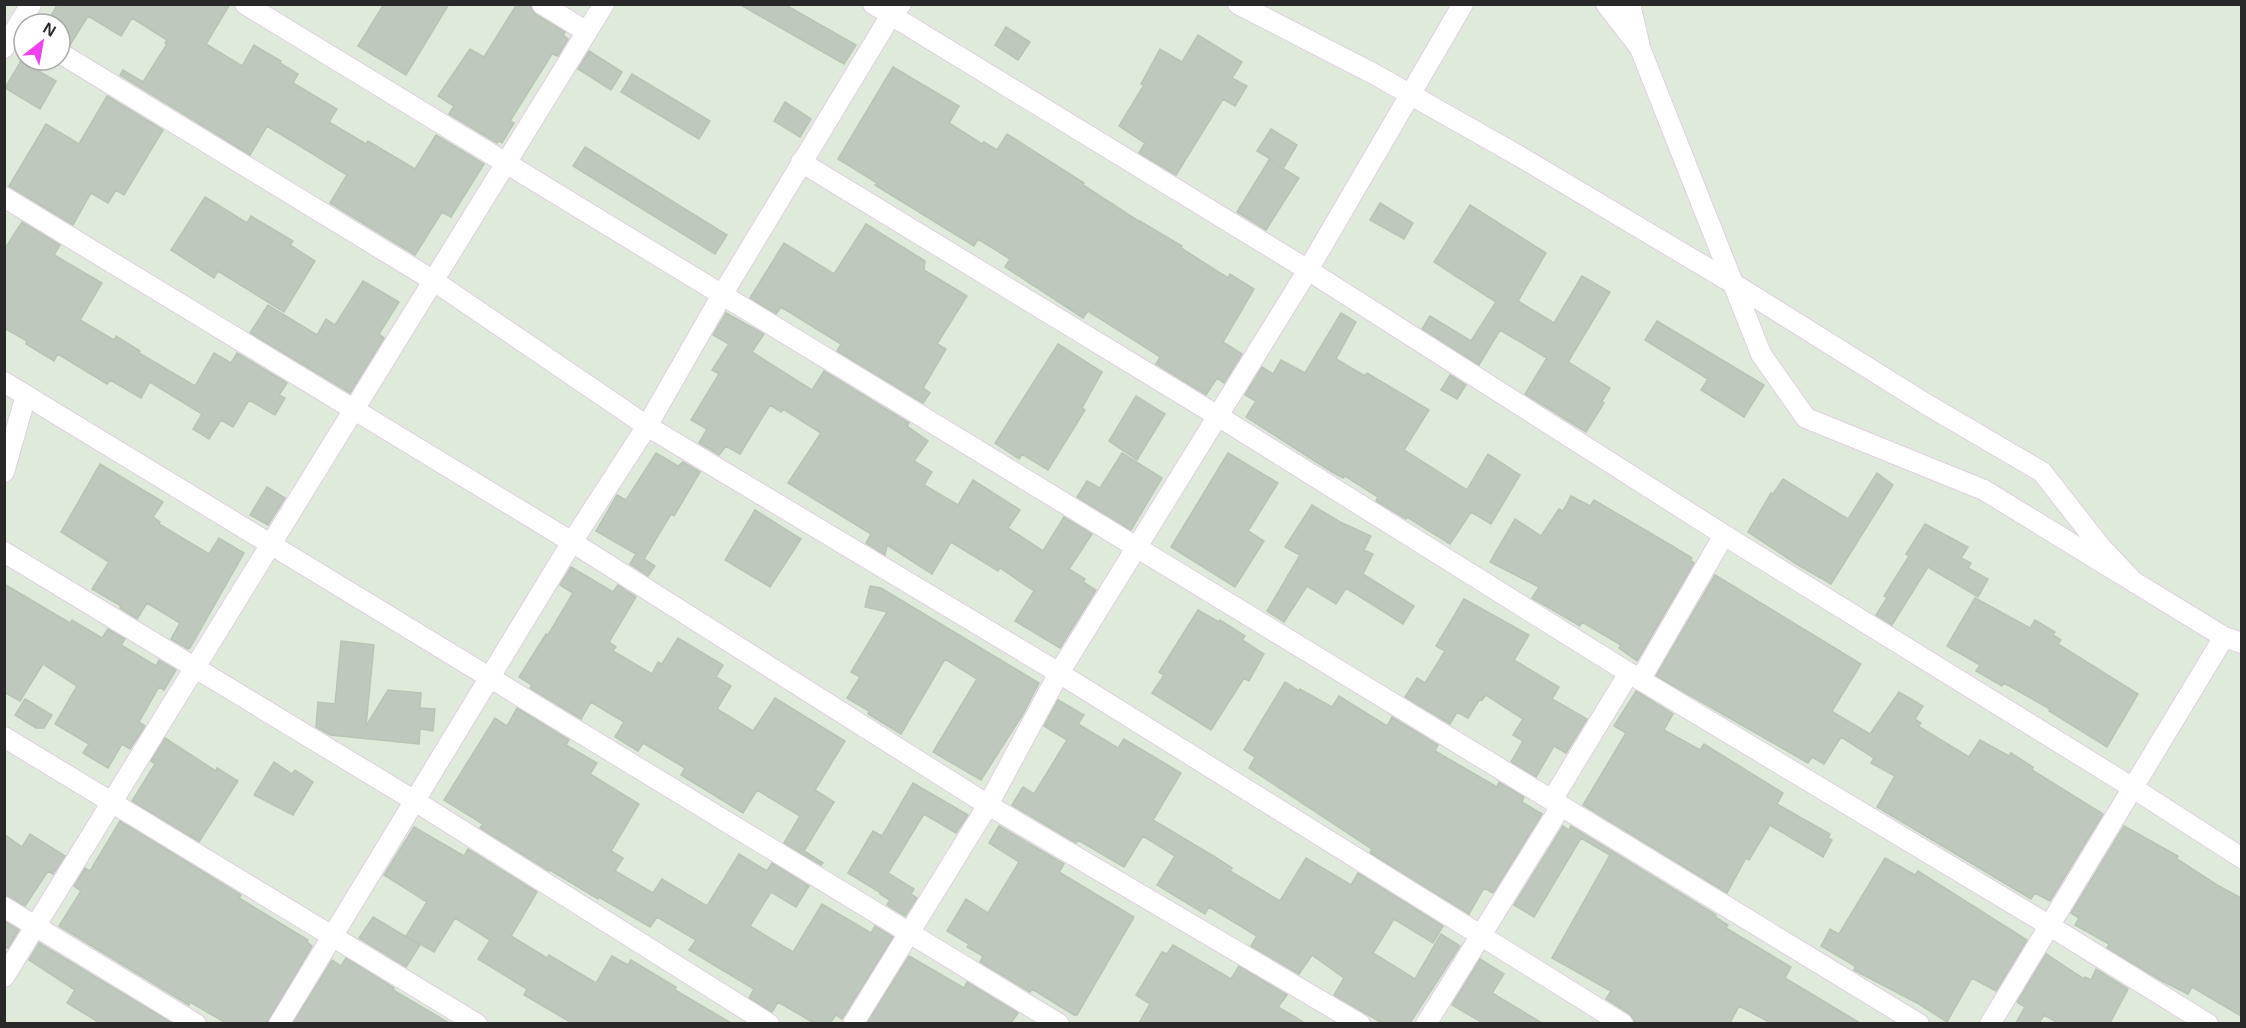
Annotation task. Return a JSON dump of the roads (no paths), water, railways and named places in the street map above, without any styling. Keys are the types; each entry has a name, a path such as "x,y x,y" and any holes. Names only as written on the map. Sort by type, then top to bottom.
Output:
{"street":[{"path":"245,4 1919,1023"},
{"path":"542,4 587,32"},
{"path":"4,977 604,4"},
{"path":"873,4 896,10 1724,535 2133,788 2241,858"},
{"path":"279,1023 572,542 647,426 801,162 896,10 909,4"},
{"path":"1238,4 1519,156 2042,472 2100,546 2135,583"},
{"path":"854,1023 988,805 1059,673 1308,270 1462,4"},
{"path":"1606,4 1640,48"},
{"path":"1630,4 1640,48 1761,354 1806,418 1984,490 2233,640 2133,788 1990,1023"},
{"path":"4,48 12,32"},
{"path":"72,61 434,281 647,426 1059,673 1623,1023"},
{"path":"801,162 1218,416 1635,676 2208,1023"},
{"path":"4,197 572,542 988,805 1360,1023"},
{"path":"4,382 1059,1023"},
{"path":"4,472 26,395"},
{"path":"1426,1023 1481,935 1557,803 1724,535"},
{"path":"4,552 415,801 769,1023"},
{"path":"4,736 477,1023"},
{"path":"4,907 196,1023"}]}
